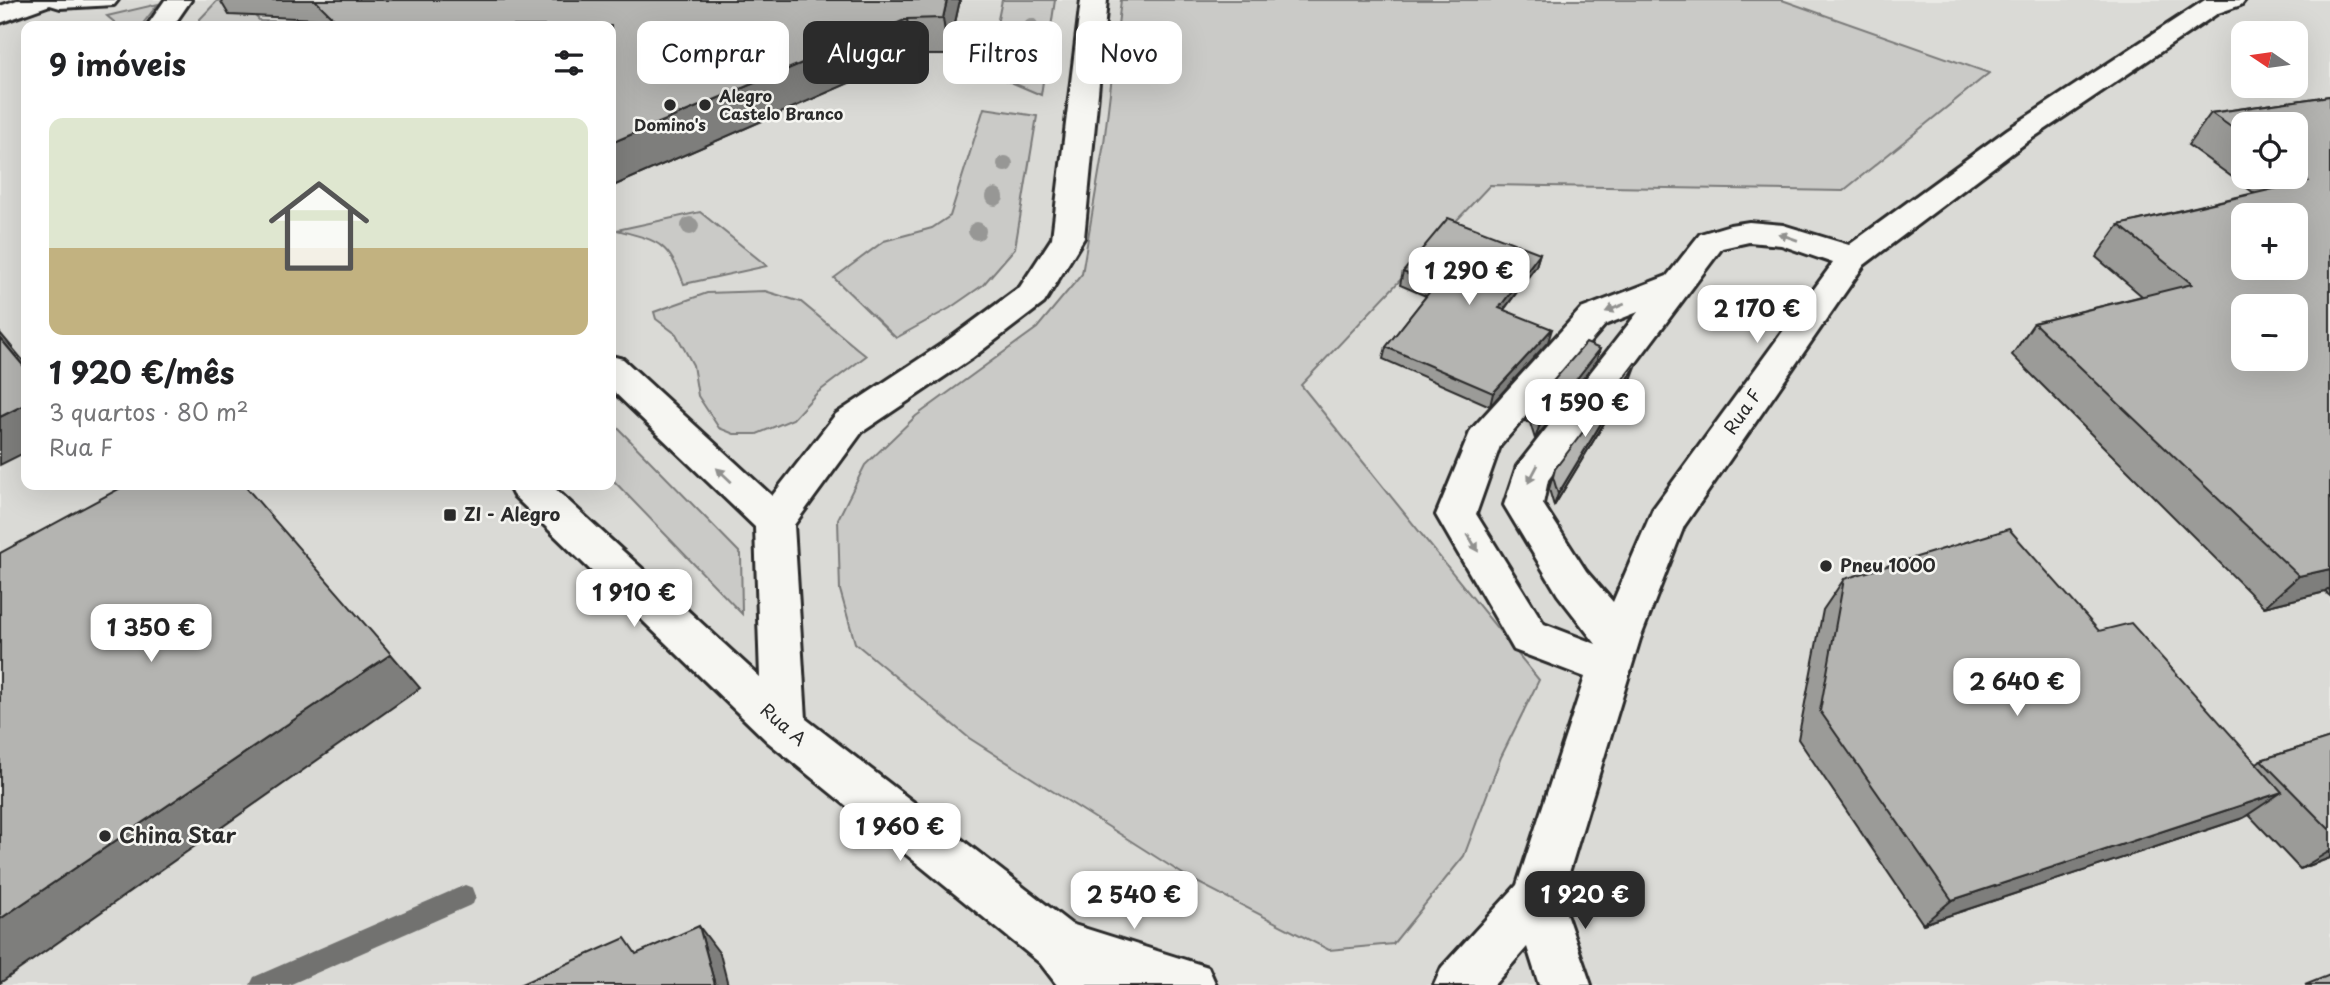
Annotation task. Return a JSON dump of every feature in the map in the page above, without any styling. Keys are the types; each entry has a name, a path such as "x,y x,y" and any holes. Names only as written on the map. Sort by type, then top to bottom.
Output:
{"street":[{"path":"55,0 88,21"},
{"path":"0,15 55,0 105,0"},
{"path":"163,21 178,0"},
{"path":"784,728 774,522 849,423 960,349 1032,295 1068,238 1094,0"},
{"name":"Rua F","path":"1460,985 1538,899 1615,653 1667,520 1853,258 2018,135 2209,7 2232,0"},
{"path":"1615,653 1523,505 1530,476 1711,241 1735,231 1766,230 1853,258"},
{"path":"1615,653 1529,638 1456,515 1484,440 1593,317 1678,283"},
{"path":"616,373 774,522"},
{"name":"Rua A","path":"532,490 784,728 1058,945 1088,985"},
{"path":"1538,899 1565,985"},
{"name":"Rua A","path":"1058,945 1190,985"}],"shaded area":[{"path":"0,0 2330,0 2330,985 0,985"},
{"path":"218,0 240,0 260,21 199,21"},
{"path":"1002,0 1055,0 1052,21 998,21"},
{"path":"1121,0 1782,0 1989,73 1843,191 1490,185 1301,385 1539,680 1501,757 1464,856 1393,944 1329,950 1189,878 969,738 855,643 840,590 838,519 865,465 916,416 1037,328 1082,274 1111,84 1182,84 1182,21 1119,21"},
{"path":"158,4 145,21 113,21 107,16"},
{"path":"1015,84 1043,84 1041,95"},
{"path":"984,108 1037,116 1015,248 983,285 950,308 896,338 834,278 884,241 932,228 950,216"},
{"path":"700,212 767,266 684,284 673,259 660,245 617,230"},
{"path":"765,291 801,302 866,356 817,393 793,419 757,434 734,434 719,428 698,396 693,365 676,334 656,319 654,312 707,293"},
{"path":"616,426 741,554 742,614 616,483"}],"building":[{"path":"315,0 947,0 943,18 902,21 803,21 803,63 789,68 789,21 637,21 637,84 752,84 616,141 616,21 336,21"},
{"path":"2330,96 2330,569 2299,576 2034,323 2192,284 2119,225 2274,189 2308,189 2308,112 2231,112 2231,127 2211,113"},
{"path":"1448,218 1540,253 1499,308 1552,329 1493,393 1386,347 1435,285 1403,272"},
{"path":"0,338 21,363 21,406 0,417"},
{"path":"1586,343 1600,349 1539,427 1535,411 1529,409"},
{"path":"1635,363 1637,364 1558,494 1553,477 1555,469"},
{"name":"China Star","path":"117,490 248,490 391,654 0,919 0,553"},
{"path":"2009,529 2099,631 2131,623 2282,792 1952,900 1820,711 1844,579"},
{"path":"2330,738 2330,830 2261,760"},
{"path":"699,926 715,985 519,985 625,938 636,954"},
{"path":"2330,975 2330,985 2305,985"}],"waterway":[{"path":"262,985 465,896"}],"place":[{"name":"Domino's","path":"670,105"},
{"name":"Alegro Castelo Branco","path":"705,105"},
{"name":"ZI - Alegro","path":"450,515"},
{"name":"Pneu 1000","path":"1826,566"},
{"name":"China Star","path":"105,836"}]}
